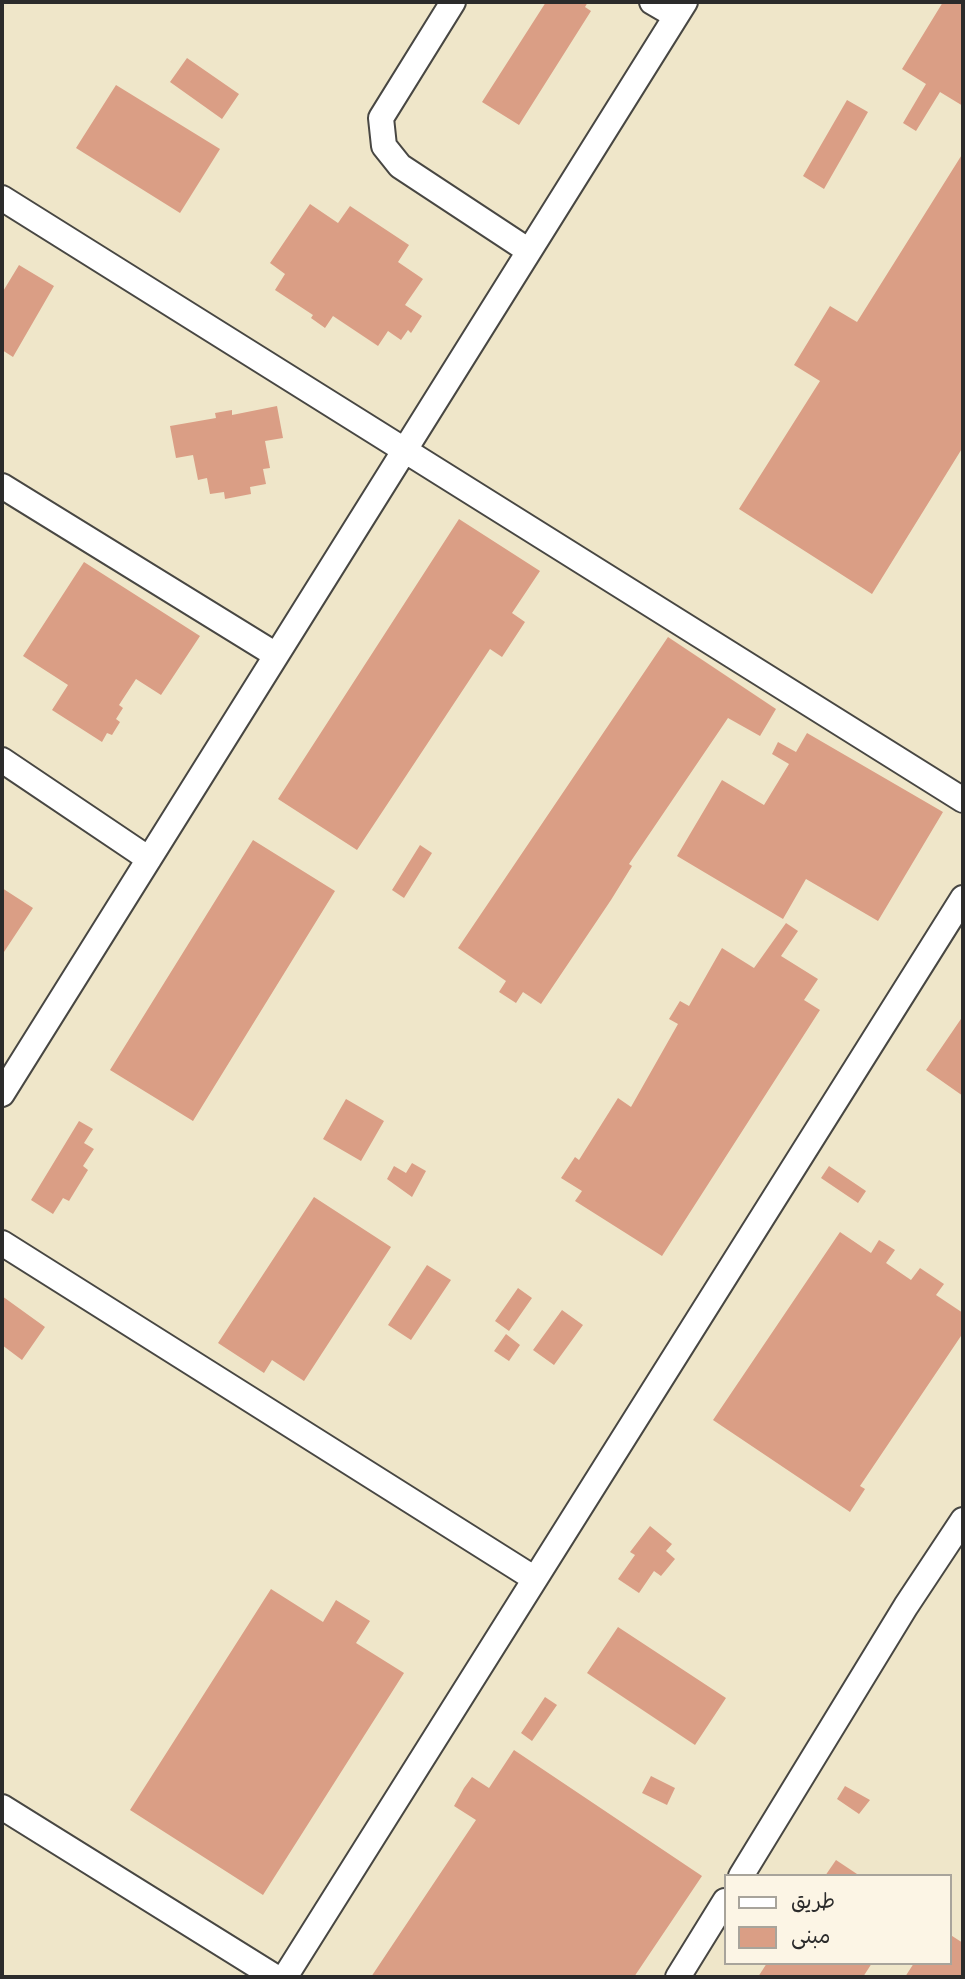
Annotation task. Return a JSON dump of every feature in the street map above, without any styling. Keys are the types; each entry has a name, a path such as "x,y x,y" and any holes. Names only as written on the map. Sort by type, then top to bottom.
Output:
{"street":[{"path":"453,2 381,118 384,146 400,166 529,251"},
{"path":"2,1094 680,9 652,2"},
{"path":"2,198 963,800"},
{"path":"2,486 276,654"},
{"path":"2,760 149,859"},
{"path":"285,1977 963,898"},
{"path":"2,1243 536,1579"},
{"path":"742,1874 912,1596 963,1520"},
{"path":"2,1807 275,1977"},
{"path":"678,1977 724,1903"}],"building":[{"path":"546,2 588,2 585,7 591,11 519,125 482,102"},
{"path":"943,2 963,2 963,106 940,92 916,131 903,123 926,84 902,69"},
{"path":"187,58 239,94 222,119 170,82"},
{"path":"116,85 220,149 180,213 76,148"},
{"path":"847,100 868,112 824,189 803,176"},
{"path":"963,153 963,447 872,594 739,509 820,381 794,365 830,306 857,322"},
{"path":"310,204 338,223 350,206 409,245 398,262 423,279 405,305 422,316 411,333 408,330 401,340 388,331 378,346 333,316 325,328 311,318 313,315 275,290 285,274 270,263"},
{"path":"19,265 54,286 13,357 2,350 2,293"},
{"path":"277,406 283,438 265,441 270,468 263,469 266,484 250,487 251,494 225,499 224,492 210,494 207,478 198,480 193,455 176,458 170,426 216,418 215,413 232,410 232,415"},
{"path":"459,519 540,571 512,613 525,622 502,657 490,649 357,850 278,799"},
{"path":"84,562 200,636 161,695 136,679 119,705 123,708 116,719 120,722 112,735 107,733 102,742 52,710 68,685 23,656"},
{"path":"668,637 776,709 760,736 728,718 629,864 632,866 611,900 541,1004 523,992 516,1003 499,992 506,981 458,948"},
{"path":"807,733 943,812 878,921 806,879 783,919 677,856 722,780 764,805 789,764 772,754 778,742 796,752"},
{"path":"253,840 335,891 193,1121 110,1070"},
{"path":"420,845 432,853 404,898 392,890"},
{"path":"2,888 33,908 2,955"},
{"path":"786,923 798,931 781,956 818,979 804,1000 820,1010 662,1256 575,1201 582,1191 561,1178 575,1157 579,1160 618,1098 631,1107 678,1024 669,1019 680,1001 689,1006 722,948 754,968"},
{"path":"963,1016 963,1096 926,1070"},
{"path":"346,1099 384,1121 361,1161 323,1139"},
{"path":"79,1121 93,1129 84,1143 94,1149 83,1166 88,1170 69,1201 63,1198 53,1214 31,1200"},
{"path":"412,1163 426,1171 412,1197 387,1179 394,1166 406,1173"},
{"path":"829,1166 866,1191 858,1203 821,1178"},
{"path":"314,1197 391,1247 304,1381 272,1360 264,1373 218,1343"},
{"path":"840,1232 871,1253 879,1240 895,1250 886,1263 911,1280 920,1268 944,1284 936,1295 963,1313 963,1333 860,1486 865,1489 850,1512 713,1420"},
{"path":"427,1265 451,1280 411,1340 388,1325"},
{"path":"518,1288 532,1298 509,1331 495,1321"},
{"path":"2,1296 45,1327 22,1360 2,1345"},
{"path":"562,1310 583,1325 554,1365 533,1350"},
{"path":"506,1334 520,1345 509,1361 494,1351"},
{"path":"650,1526 672,1544 666,1551 675,1559 661,1576 654,1571 639,1593 618,1579 635,1555 630,1552"},
{"path":"271,1589 323,1622 336,1600 370,1621 356,1643 404,1673 263,1895 130,1810"},
{"path":"618,1627 726,1698 695,1745 587,1673"},
{"path":"545,1697 557,1705 532,1741 521,1733"},
{"path":"514,1750 702,1876 634,1977 371,1977 476,1820 454,1806 464,1788 472,1777 489,1788"},
{"path":"651,1776 675,1788 667,1805 642,1793"},
{"path":"845,1786 870,1800 859,1814 837,1799"},
{"path":"836,1860 857,1874 826,1874"},
{"path":"951,1935 963,1943 963,1977 905,1977 913,1965 951,1965"},
{"path":"766,1965 871,1965 863,1977 758,1977"}]}
